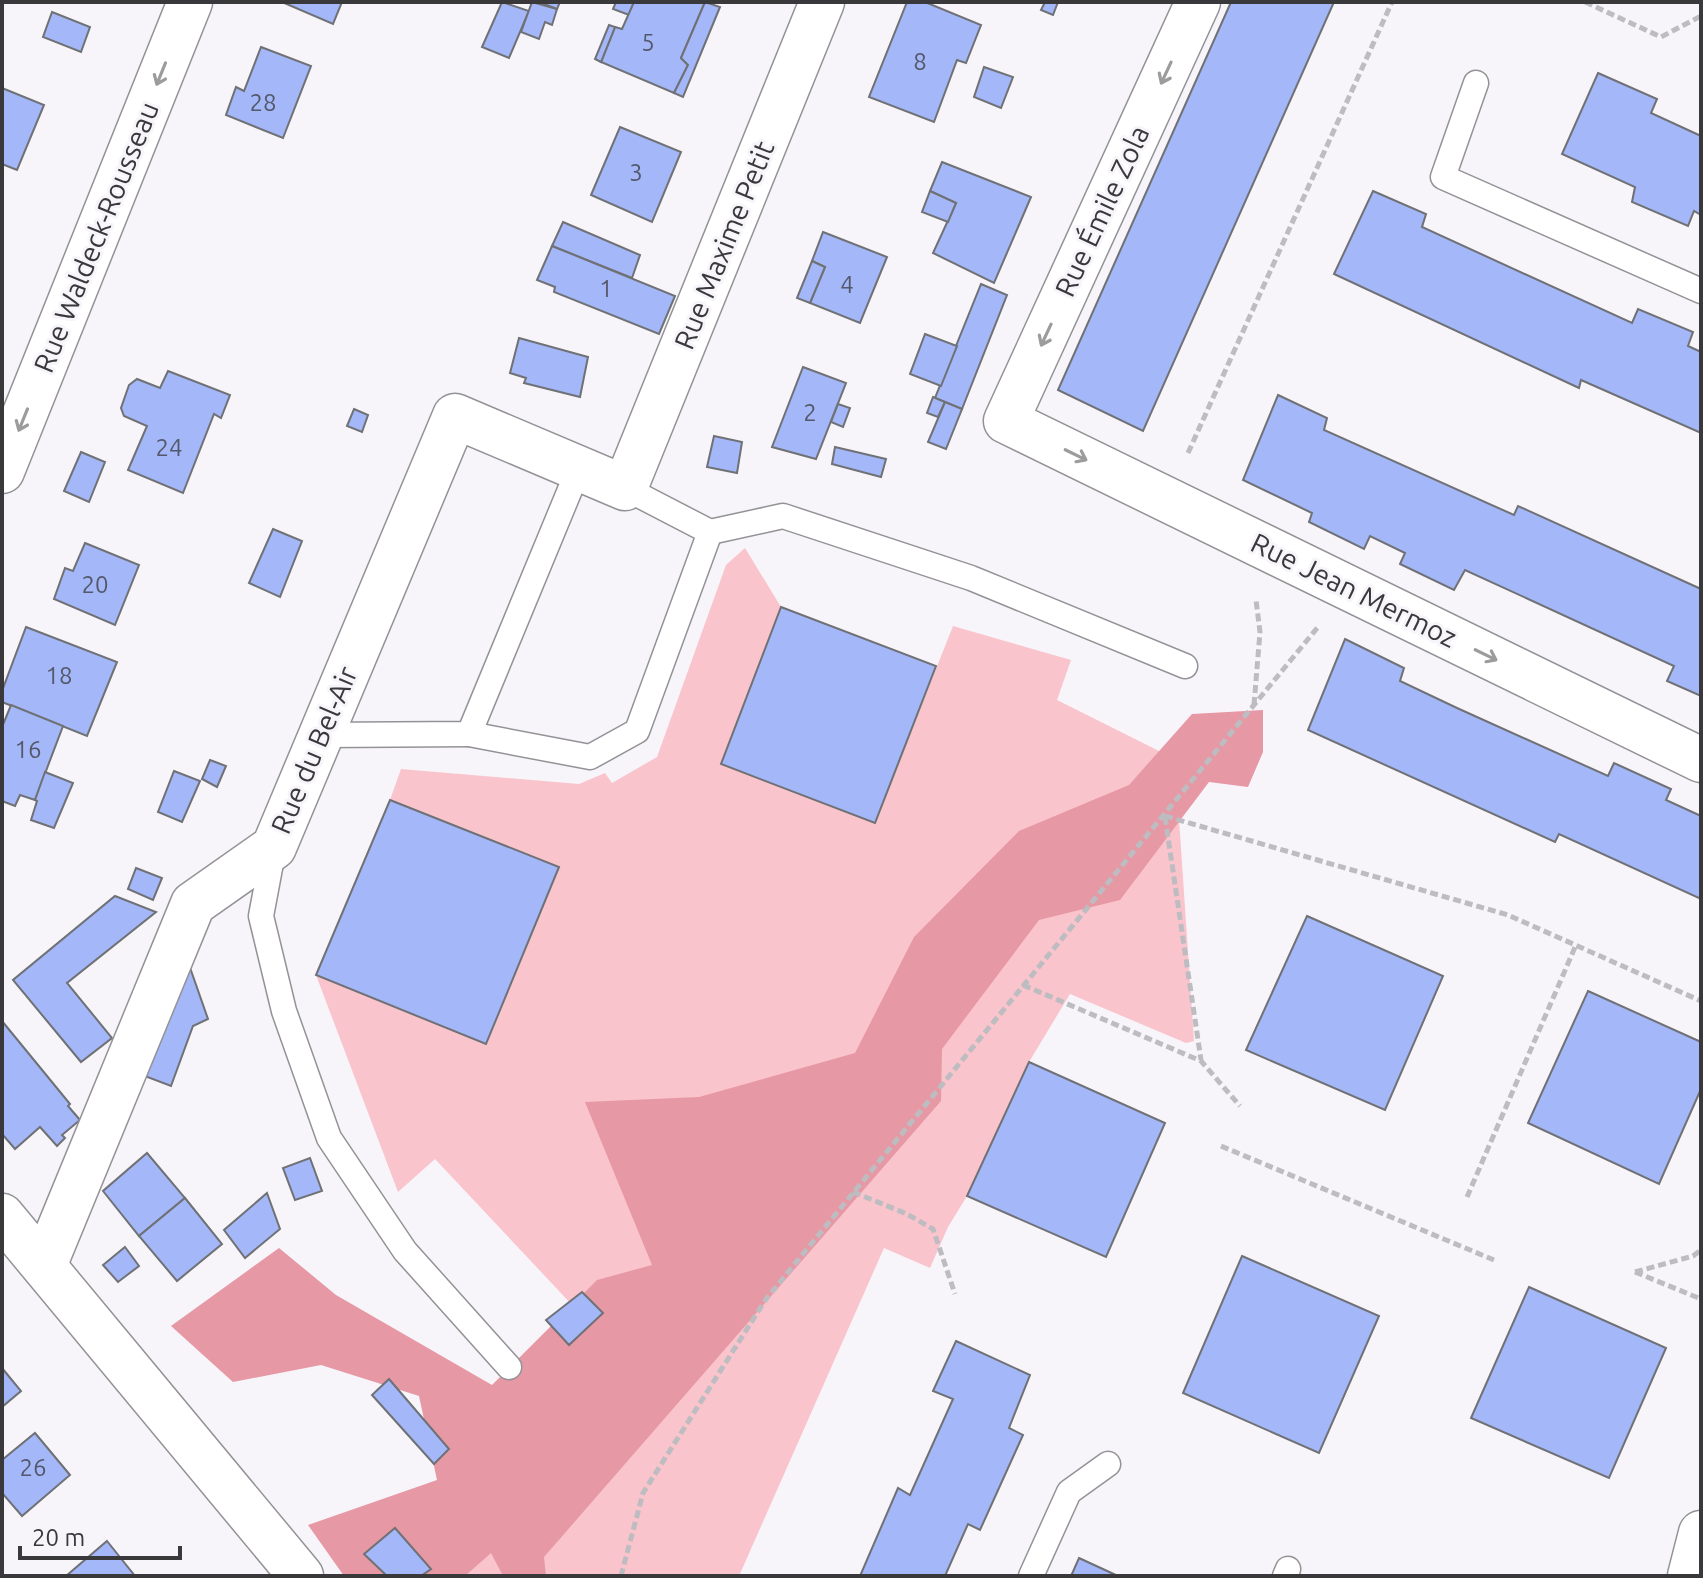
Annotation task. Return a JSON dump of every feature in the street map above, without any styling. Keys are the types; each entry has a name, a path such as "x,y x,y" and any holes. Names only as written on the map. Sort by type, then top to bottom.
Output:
{"street":[{"name":"Rue Waldeck-Rousseau","path":"2,471 190,2"},
{"name":"Rue Maxime Petit","path":"625,488 822,2"},
{"name":"Rue Émile Zola","path":"1006,421 1198,2"},
{"name":"Rue du Bel-Air","path":"44,1266 193,904 274,847 455,416 625,488"},
{"name":"Rue Jean Mermoz","path":"1006,421 1701,760"},
{"path":"2,1216 301,1576"},
{"path":"1690,1576 1701,1533"}],"lane":[{"path":"1476,83 1443,177 1701,291"},
{"path":"469,734 579,468"},
{"path":"625,488 710,532 783,516 971,578 1185,666"},
{"path":"321,735 469,734 590,757 637,731 710,532"},
{"path":"274,847 261,916 284,1011 329,1138 405,1251 509,1367"},
{"path":"1031,1576 1069,1492 1108,1464"}],"path":[{"path":"1167,500 1392,2"},
{"path":"1585,2 1661,37 1701,16"},
{"path":"1249,539 1260,632 1254,707"},
{"path":"621,1576 643,1493 766,1299 1349,589"},
{"path":"1165,816 1508,915 1701,1001"},
{"path":"1165,816 1201,1061"},
{"path":"1467,1197 1576,945"},
{"path":"1023,985 1201,1061 1240,1106"},
{"path":"1221,1146 1494,1260"},
{"path":"853,1192 907,1214 933,1229 955,1294"},
{"path":"1701,1250 1693,1256 1635,1272 1701,1299"}],"shaded area":[{"path":"745,548 781,607 721,764 875,823 953,626 1071,660 1057,700 1175,759 1194,1041 1186,1043 1070,994 1029,1062 930,1268 884,1248 739,1576 391,1576 605,1340 435,1159 398,1192 316,975 487,1044 559,867 390,800 401,769 579,784 605,773 612,783 657,757 726,565"},
{"path":"1263,710 1263,752 1248,787 1209,782 1120,900 1039,920 942,1049 941,1101 544,1557 546,1576 503,1576 491,1553 465,1576 344,1576 308,1525 437,1480 419,1396 321,1365 233,1382 171,1326 279,1248 336,1295 492,1385 597,1280 652,1265 585,1102 699,1097 855,1053 914,937 1019,831 1129,785 1192,714"}],"building":[{"path":"282,2 342,2 333,24"},
{"path":"502,2 529,11 509,58 482,47"},
{"path":"532,2 557,9 552,25 545,22 539,39 521,32"},
{"path":"539,2 560,2 557,9"},
{"path":"616,2 634,2 629,15 613,9"},
{"path":"634,2 705,2 681,58 688,65 674,93 601,62 615,27 622,29"},
{"path":"705,2 720,7 683,97 674,93 688,65 681,58"},
{"path":"907,2 925,2 981,25 966,63 957,60 934,122 869,97"},
{"path":"1045,2 1058,2 1053,15 1041,10"},
{"path":"1231,2 1334,2 1143,431 1058,390"},
{"path":"52,12 90,27 81,52 43,37"},
{"path":"609,25 615,27 601,62 595,59"},
{"path":"261,47 311,66 283,138 226,115 236,87 244,91"},
{"path":"984,67 1013,77 1001,108 974,97"},
{"path":"1598,73 1657,99 1651,113 1701,136 1701,215 1694,211 1688,226 1632,202 1635,187 1562,154"},
{"path":"2,88 44,105 17,170 2,164"},
{"path":"620,127 681,152 652,222 591,195"},
{"path":"942,162 1031,197 994,283 933,253 956,203 930,191"},
{"path":"930,191 956,203 948,222 922,212"},
{"path":"1373,191 1426,214 1422,227 1632,323 1638,309 1693,332 1688,346 1701,352 1701,433 1581,380 1579,388 1334,274"},
{"path":"563,222 640,255 632,278 552,246"},
{"path":"823,232 887,257 860,323 810,303 825,267 812,261"},
{"path":"552,246 675,296 659,334 554,292 555,287 537,280"},
{"path":"812,261 825,267 810,303 797,298"},
{"path":"981,284 1007,295 962,409 935,398"},
{"path":"925,334 957,346 941,386 910,374"},
{"path":"519,338 588,357 580,397 524,383 526,378 510,373"},
{"path":"803,367 846,383 816,459 772,447"},
{"path":"168,371 230,395 221,418 214,414 183,493 128,470 147,426 124,416 121,408 129,385 137,379 160,388"},
{"path":"1278,395 1327,418 1324,430 1514,515 1518,506 1701,589 1701,696 1667,681 1674,666 1465,570 1454,590 1400,564 1405,553 1370,536 1364,549 1309,522 1312,513 1243,480"},
{"path":"933,397 945,402 938,417 927,413"},
{"path":"945,402 962,409 946,449 928,442"},
{"path":"838,404 850,408 843,427 831,422"},
{"path":"354,409 368,415 362,432 347,426"},
{"path":"714,436 742,442 737,473 707,467"},
{"path":"835,447 886,459 881,477 832,464"},
{"path":"81,452 105,462 89,502 64,491"},
{"path":"273,529 302,541 280,597 249,583"},
{"path":"85,543 139,565 115,625 54,599 65,568 73,571"},
{"path":"781,607 936,666 875,823 721,764"},
{"path":"26,627 117,662 87,736 2,702 2,691"},
{"path":"1345,639 1404,668 1400,681 1457,708 1608,776 1614,763 1671,789 1666,800 1701,816 1701,899 1559,834 1555,842 1308,730"},
{"path":"11,705 63,726 35,800 20,795 15,806 2,801 2,727"},
{"path":"210,760 226,766 217,787 202,779"},
{"path":"174,771 200,781 182,822 158,812"},
{"path":"45,772 73,783 54,828 31,820"},
{"path":"390,800 559,867 486,1044 316,975"},
{"path":"136,868 162,878 153,900 128,889"},
{"path":"115,896 156,912 67,983 112,1038 81,1062 13,980"},
{"path":"1307,916 1443,976 1385,1110 1246,1050"},
{"path":"187,959 208,1019 193,1026 171,1086 142,1075"},
{"path":"1588,991 1701,1042 1701,1089 1659,1184 1528,1123"},
{"path":"2,1021 80,1120 62,1135 65,1138 57,1146 40,1127 15,1149 2,1134"},
{"path":"1029,1062 1165,1123 1106,1257 967,1196"},
{"path":"147,1153 185,1198 139,1236 103,1191"},
{"path":"310,1158 322,1191 295,1200 283,1168"},
{"path":"267,1193 280,1229 245,1258 224,1230"},
{"path":"185,1198 222,1244 177,1281 139,1236"},
{"path":"125,1247 139,1266 118,1282 103,1265"},
{"path":"1242,1256 1379,1316 1319,1453 1183,1393"},
{"path":"1529,1287 1666,1348 1609,1478 1471,1418"},
{"path":"582,1292 603,1313 569,1345 546,1320"},
{"path":"956,1341 1030,1375 1009,1428 1023,1435 980,1530 968,1524 945,1576 860,1576 898,1488 910,1495 953,1399 933,1391"},
{"path":"2,1368 21,1391 2,1407"},
{"path":"389,1379 449,1449 434,1464 372,1395"},
{"path":"35,1433 70,1475 22,1516 2,1493 2,1460"},
{"path":"395,1528 431,1569 421,1576 387,1576 364,1554"},
{"path":"107,1541 135,1576 66,1576"},
{"path":"1079,1558 1118,1576 1071,1576"}]}
